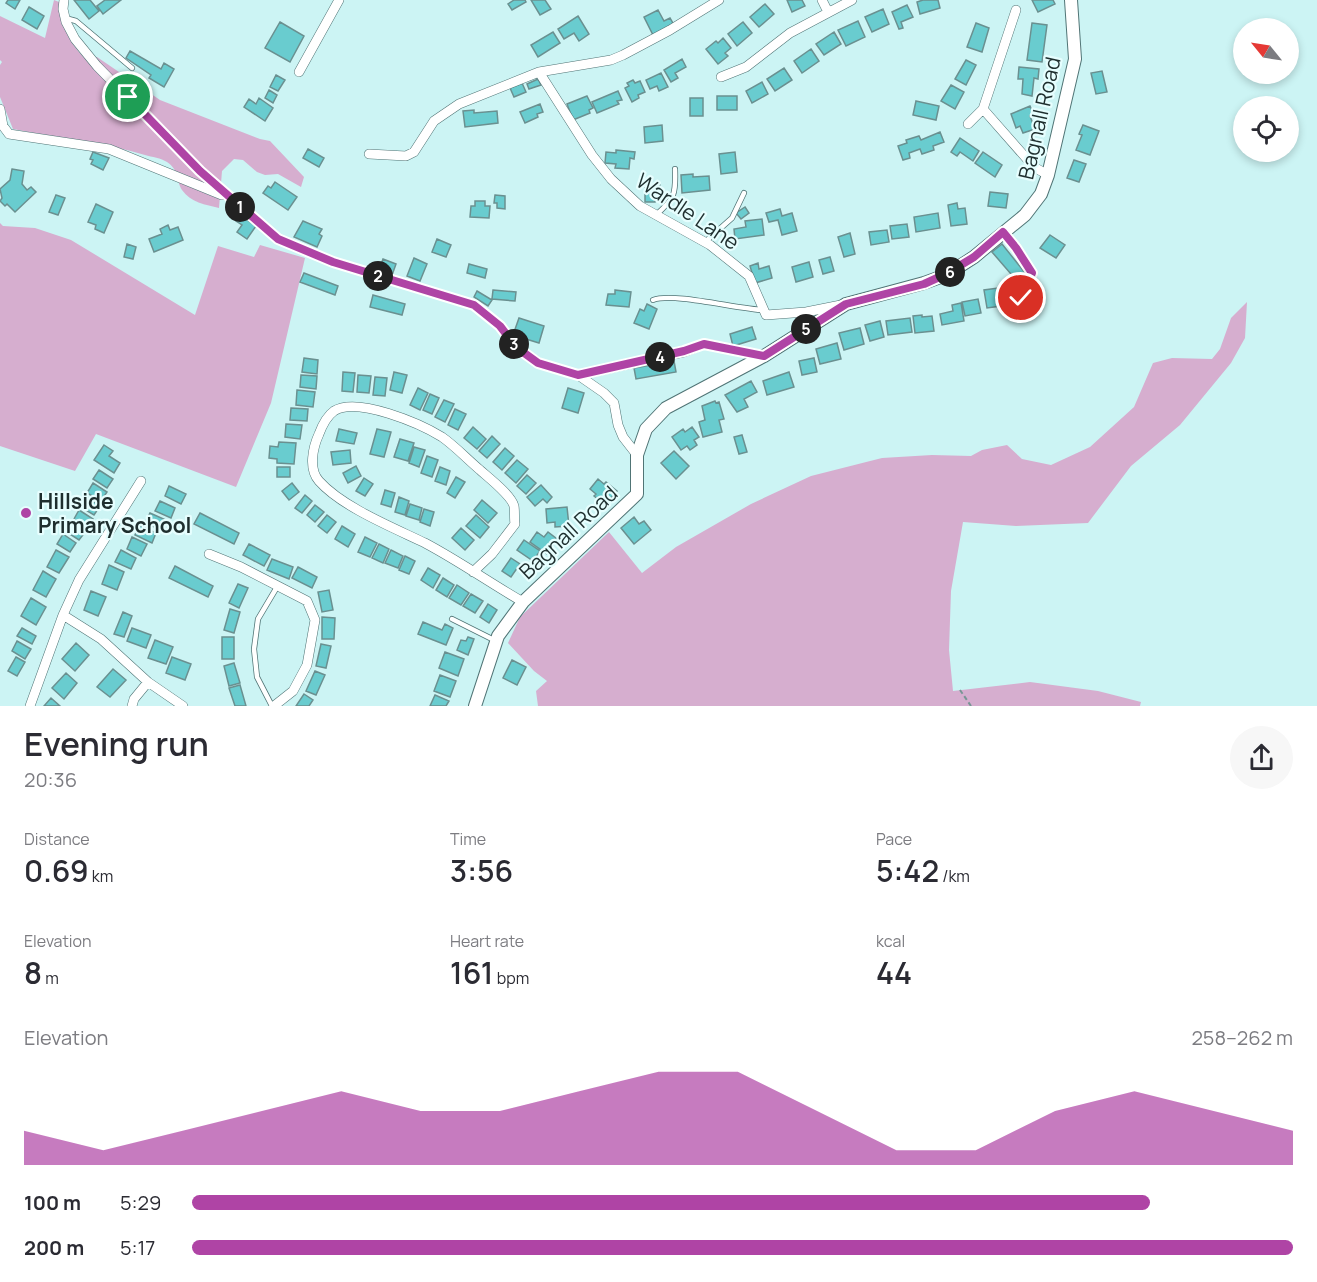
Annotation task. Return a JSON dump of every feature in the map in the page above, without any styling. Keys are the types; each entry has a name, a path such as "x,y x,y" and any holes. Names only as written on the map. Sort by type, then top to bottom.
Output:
{"street":[{"path":"64,0 65,18 75,39 97,66 228,197 278,239 295,248 402,284 474,305 500,326 516,347 538,363 578,375 604,393 614,403 623,437 637,455"},
{"path":"299,72 339,0"},
{"path":"369,154 406,156 414,152 434,122 459,104 539,72 623,56 719,0"},
{"path":"822,0 828,12"},
{"path":"721,77 746,67 790,33 852,0"},
{"name":"Bagnall Road","path":"475,706 498,636 523,602 637,494 637,455 646,429 666,408 764,356 846,304 924,284 946,274 974,257 1025,215 1041,194 1048,175 1075,59 1071,0"},
{"path":"968,124 983,109 1017,10"},
{"name":"Wardle Lane","path":"539,72 592,154 611,179 640,207 705,242 749,276 764,310"},
{"path":"0,109 3,126 9,134 109,149 228,197"},
{"path":"983,109 1034,167 1048,175"},
{"path":"764,310 765,315 806,312 846,304"},
{"path":"578,375 684,351 704,344 764,356"},
{"path":"473,572 492,554 515,524 514,505 495,483 442,437 401,417 349,407 335,411 324,422 313,456 314,471 318,481 360,511 425,543 473,572 523,602"},
{"path":"30,706 63,615 79,580 141,481"},
{"path":"208,554 241,567 307,602 315,620 307,665 293,691 273,706"},
{"path":"63,615 101,639 148,682 183,706"},
{"path":"132,706 134,699 148,682"}],"lane":[{"path":"65,18 76,21 132,68"},
{"path":"656,215 671,201 676,190 675,169"},
{"path":"705,242 732,218 744,193"},
{"path":"1003,232 1032,273 1021,298"},
{"path":"653,300 668,297 749,310 764,310"},
{"path":"273,706 257,677 254,649 258,619 277,587"},
{"path":"452,620 496,641"}],"path":[{"path":"960,690 971,706"}],"shaded area":[{"path":"54,0 59,2 62,20 71,41 87,60 97,57 160,100 270,141 304,177 301,187 278,174 265,175 257,172 243,160 234,159 222,171 219,208 199,202 185,194 174,168 162,160 112,147 13,129 0,97 0,65 2,62 0,60 0,16 45,38"},
{"path":"0,223 3,226 35,228 71,240 195,315 218,246 254,257 260,245 305,258 271,403 236,487 96,434 75,471 0,446"},
{"path":"1247,302 1245,338 1231,363 1180,425 1131,466 1088,523 1016,526 963,522 951,591 949,650 953,691 1030,682 1098,691 1141,702 1140,706 538,706 536,691 547,681 534,671 508,643 520,617 609,532 642,573 676,547 751,504 811,476 882,458 932,455 971,456 982,450 1007,445 1022,459 1051,465 1090,447 1134,407 1153,363 1172,358 1212,359 1220,349 1231,318"}],"building":[{"path":"8,0 20,0 15,9 6,3"},
{"path":"74,0 90,0 99,11 89,19"},
{"path":"105,0 121,0 103,14 97,6"},
{"path":"514,0 525,0 526,2 512,10 508,4"},
{"path":"531,0 545,0 551,9 540,15"},
{"path":"787,0 802,0 805,6 792,12"},
{"path":"938,0 940,8 920,14 917,2"},
{"path":"1032,0 1053,0 1055,4 1038,12"},
{"path":"765,4 774,14 759,27 750,17"},
{"path":"907,5 913,17 901,22 903,28 899,29 892,12"},
{"path":"29,7 44,16 37,29 22,20"},
{"path":"883,9 889,24 872,32 865,17"},
{"path":"658,10 664,21 670,18 674,25 653,35 644,17"},
{"path":"578,16 589,34 579,41 574,33 564,39 558,29"},
{"path":"858,21 865,37 846,46 838,30"},
{"path":"280,22 304,36 290,62 265,48"},
{"path":"743,22 752,33 737,46 728,34"},
{"path":"976,23 989,28 982,52 967,47"},
{"path":"1032,23 1047,25 1042,62 1027,60"},
{"path":"553,32 560,43 538,57 531,45"},
{"path":"834,32 841,44 824,55 816,44"},
{"path":"723,38 731,48 725,53 728,56 718,64 706,49"},
{"path":"811,49 819,61 802,73 794,61"},
{"path":"130,51 161,69 164,63 174,69 164,87 149,78 151,75 126,58"},
{"path":"682,59 686,67 675,73 678,78 671,82 664,70"},
{"path":"966,60 976,65 966,85 955,79"},
{"path":"1019,67 1039,69 1038,79 1034,78 1032,96 1022,94 1023,79 1018,79"},
{"path":"784,68 792,80 775,91 767,79"},
{"path":"1102,71 1107,92 1096,94 1091,73"},
{"path":"661,73 668,87 659,91 657,86 650,89 646,80"},
{"path":"276,75 285,80 278,91 270,87"},
{"path":"538,79 541,85 529,89 527,84"},
{"path":"633,80 635,83 640,81 645,92 638,95 639,98 632,102 625,88 629,86 627,83"},
{"path":"762,82 768,94 752,103 746,91"},
{"path":"522,83 526,92 514,97 510,88"},
{"path":"951,85 964,92 955,109 941,101"},
{"path":"269,90 277,95 273,103 265,98"},
{"path":"618,91 622,100 617,101 619,104 597,113 592,102"},
{"path":"587,96 593,108 589,110 590,113 573,120 567,104"},
{"path":"717,96 737,96 737,110 717,110"},
{"path":"259,98 273,108 265,121 244,107 249,99 256,104"},
{"path":"690,98 703,98 703,116 690,116"},
{"path":"916,101 939,106 936,120 913,115"},
{"path":"540,104 543,112 525,123 520,112"},
{"path":"1030,106 1034,115 1030,116 1035,129 1023,133 1020,126 1016,128 1011,114"},
{"path":"474,110 474,113 497,111 498,123 465,127 463,111"},
{"path":"662,125 663,141 645,143 644,127"},
{"path":"1083,125 1099,131 1090,155 1076,150"},
{"path":"940,132 944,142 933,146 934,150 922,154 920,149 909,153 910,158 903,160 898,146 907,143 906,140 919,136 921,140"},
{"path":"960,138 979,151 973,161 960,152 957,156 951,152"},
{"path":"308,149 324,158 319,167 303,158"},
{"path":"616,150 635,152 634,159 630,158 629,169 615,168 616,164 605,163 606,152 616,153"},
{"path":"93,152 109,158 103,170 91,164 93,160 90,159"},
{"path":"735,152 737,172 721,174 719,154"},
{"path":"983,152 1002,165 995,177 975,163"},
{"path":"1074,160 1086,164 1079,182 1067,178"},
{"path":"12,169 24,171 22,184 27,190 31,187 36,192 15,212 0,201 2,198 0,189 10,180"},
{"path":"693,174 693,177 709,176 710,190 682,193 681,175"},
{"path":"275,182 297,197 288,210 263,193"},
{"path":"660,185 661,198 655,198 655,202 645,202 645,186"},
{"path":"990,192 1008,194 1006,208 988,206"},
{"path":"56,195 65,198 58,215 49,212"},
{"path":"495,195 505,196 505,209 497,208 497,203 494,203"},
{"path":"475,201 485,201 485,206 490,206 489,218 470,217 471,206 475,206"},
{"path":"957,203 958,209 965,208 967,224 951,226 948,205"},
{"path":"96,204 113,212 104,233 95,229 96,225 88,222"},
{"path":"745,207 749,213 741,219 736,213"},
{"path":"780,209 782,216 792,213 797,231 782,235 778,220 769,222 766,213"},
{"path":"938,213 940,228 916,232 914,217"},
{"path":"240,215 256,226 247,239 237,232 242,225 236,221"},
{"path":"762,219 764,235 735,239 734,229 746,227 745,221"},
{"path":"303,221 322,229 319,234 322,236 317,247 294,237"},
{"path":"907,224 909,237 892,239 890,226"},
{"path":"168,225 170,230 178,227 183,240 154,252 149,239 162,234 160,229"},
{"path":"887,230 889,242 871,245 869,232"},
{"path":"850,233 855,254 844,257 838,237"},
{"path":"1050,235 1065,245 1056,258 1040,248"},
{"path":"437,239 451,245 446,257 432,252"},
{"path":"127,244 136,247 133,259 124,257"},
{"path":"1002,244 1026,274 1017,281 992,252"},
{"path":"830,257 834,271 823,274 819,260"},
{"path":"414,258 427,264 420,281 407,276"},
{"path":"383,259 396,264 391,278 378,273"},
{"path":"809,262 813,277 796,282 792,267"},
{"path":"758,263 759,269 769,266 772,278 755,283 750,266"},
{"path":"469,264 487,269 485,278 467,273"},
{"path":"304,273 338,286 335,295 300,282"},
{"path":"998,288 1001,306 987,308 984,290"},
{"path":"493,290 516,292 515,301 492,299"},
{"path":"615,290 631,292 629,307 606,305 608,294 615,294"},
{"path":"477,291 492,300 488,306 474,297"},
{"path":"373,295 405,304 402,315 370,307"},
{"path":"978,299 981,313 965,316 962,302"},
{"path":"961,303 964,321 942,325 940,314 953,311 952,305"},
{"path":"647,304 657,309 649,329 634,323 640,309 644,311"},
{"path":"922,315 922,317 932,316 934,331 915,333 913,316"},
{"path":"519,318 544,326 539,343 513,335"},
{"path":"910,318 912,332 888,335 886,321"},
{"path":"880,321 884,337 870,341 865,325"},
{"path":"752,327 756,339 733,346 730,334"},
{"path":"860,328 864,344 844,350 839,333"},
{"path":"837,343 841,359 820,364 816,349"},
{"path":"304,358 318,360 317,374 302,372"},
{"path":"814,358 817,372 802,375 799,361"},
{"path":"674,361 676,372 636,379 634,368"},
{"path":"343,372 355,373 353,392 342,391"},
{"path":"394,372 407,375 402,393 390,390"},
{"path":"789,372 794,387 767,395 763,381"},
{"path":"301,375 317,376 316,389 300,387"},
{"path":"358,375 371,376 369,393 357,392"},
{"path":"375,377 387,378 385,396 373,395"},
{"path":"751,381 757,392 744,399 748,407 737,412 725,395"},
{"path":"418,388 428,393 420,410 410,405"},
{"path":"568,388 584,393 578,413 562,408"},
{"path":"297,390 315,392 313,407 296,405"},
{"path":"430,394 439,398 432,414 423,410"},
{"path":"444,400 454,404 445,422 435,417"},
{"path":"715,401 719,402 724,419 719,420 722,432 703,437 699,422 705,420 702,406"},
{"path":"291,408 308,409 307,421 290,420"},
{"path":"455,409 466,414 458,430 448,425"},
{"path":"286,424 302,425 300,439 285,437"},
{"path":"473,427 486,439 477,449 464,438"},
{"path":"692,427 699,437 694,440 697,445 690,450 687,446 681,450 672,437 683,429 685,432"},
{"path":"339,429 357,433 354,444 336,441"},
{"path":"377,429 391,432 384,457 370,454"},
{"path":"742,435 747,452 739,454 734,437"},
{"path":"492,436 500,444 487,458 479,451"},
{"path":"400,439 414,443 408,461 394,457"},
{"path":"279,442 296,443 294,464 277,463 277,459 269,458 270,446 278,447"},
{"path":"104,445 113,451 109,456 120,463 114,473 94,460"},
{"path":"414,447 425,450 419,467 409,463"},
{"path":"505,448 514,456 502,470 493,462"},
{"path":"350,450 351,463 333,465 331,452"},
{"path":"674,451 689,466 676,479 661,463"},
{"path":"427,456 438,460 432,477 421,473"},
{"path":"517,460 528,469 516,483 505,473"},
{"path":"356,466 361,476 348,483 343,473"},
{"path":"277,467 290,467 290,477 277,477"},
{"path":"440,467 450,471 446,485 435,481"},
{"path":"99,470 113,479 107,488 93,479"},
{"path":"527,475 536,483 526,494 517,486"},
{"path":"456,477 465,482 455,498 447,493"},
{"path":"364,478 373,484 365,496 356,491"},
{"path":"598,479 617,491 605,505 594,496 596,494 590,489"},
{"path":"93,483 107,492 101,501 87,493"},
{"path":"292,483 299,492 289,500 282,491"},
{"path":"541,485 552,497 547,503 543,499 535,506 527,497"},
{"path":"169,486 186,494 181,504 165,496"},
{"path":"385,490 395,493 391,507 381,504"},
{"path":"305,495 312,501 302,513 295,508"},
{"path":"85,496 100,506 94,515 79,506"},
{"path":"399,497 409,501 405,515 395,512"},
{"path":"482,500 497,513 488,523 474,510"},
{"path":"160,501 175,508 171,518 155,511"},
{"path":"410,504 422,508 419,520 406,516"},
{"path":"315,505 324,512 315,522 307,515"},
{"path":"567,507 569,526 555,527 555,522 547,523 546,509"},
{"path":"424,509 434,512 430,526 420,522"},
{"path":"79,510 93,519 87,528 74,519"},
{"path":"150,513 166,520 161,530 145,523"},
{"path":"200,513 239,533 234,544 194,524"},
{"path":"327,515 336,522 327,533 318,526"},
{"path":"476,515 489,527 480,538 466,526"},
{"path":"634,517 639,524 644,521 651,530 634,544 621,528"},
{"path":"71,521 86,531 79,540 65,531"},
{"path":"140,525 156,533 152,543 135,535"},
{"path":"342,526 355,534 348,547 335,539"},
{"path":"461,528 474,540 465,550 452,538"},
{"path":"537,532 544,537 548,532 557,539 547,554 530,542"},
{"path":"63,534 76,543 70,552 57,544"},
{"path":"132,537 147,544 141,556 127,549"},
{"path":"365,537 377,543 370,557 358,552"},
{"path":"524,540 540,551 533,561 517,550"},
{"path":"249,544 270,555 264,566 243,555"},
{"path":"379,544 389,549 383,563 372,558"},
{"path":"56,550 69,557 59,573 47,567"},
{"path":"121,550 136,558 131,569 115,562"},
{"path":"391,550 403,556 398,568 385,563"},
{"path":"405,556 415,561 409,574 399,570"},
{"path":"511,558 520,564 511,577 502,571"},
{"path":"272,559 293,567 289,579 267,570"},
{"path":"109,565 124,572 117,590 102,584"},
{"path":"175,566 213,586 208,597 169,578"},
{"path":"298,567 317,577 312,588 292,578"},
{"path":"428,568 440,575 433,588 421,580"},
{"path":"43,571 56,579 46,597 33,590"},
{"path":"443,578 454,585 447,597 436,590"},
{"path":"238,584 248,588 239,608 229,603"},
{"path":"457,585 469,593 461,605 449,598"},
{"path":"329,590 333,610 322,612 318,592"},
{"path":"91,591 106,597 98,616 84,610"},
{"path":"471,594 483,601 475,613 463,606"},
{"path":"31,598 46,607 36,625 21,616"},
{"path":"488,604 497,610 489,623 480,617"},
{"path":"230,609 240,612 234,633 224,630"},
{"path":"123,612 132,616 124,637 114,634"},
{"path":"322,617 335,618 334,639 322,639"},
{"path":"423,622 442,630 445,624 453,628 446,645 418,634"},
{"path":"22,628 36,636 32,644 17,636"},
{"path":"132,628 151,635 146,648 127,641"},
{"path":"222,637 234,637 234,659 222,659"},
{"path":"468,637 474,639 468,655 457,650 461,640 466,641"},
{"path":"155,640 173,647 166,664 148,658"},
{"path":"17,641 31,649 25,659 12,651"},
{"path":"76,643 89,655 75,671 62,659"},
{"path":"321,644 331,646 326,668 316,666"},
{"path":"445,652 464,659 458,676 439,668"},
{"path":"16,657 25,662 17,676 8,671"},
{"path":"172,657 191,664 185,680 166,673"},
{"path":"512,660 526,667 517,685 503,678"},
{"path":"234,663 240,683 229,686 224,666"},
{"path":"113,669 126,680 110,697 97,687"},
{"path":"315,671 325,675 316,695 306,691"},
{"path":"66,673 77,683 64,699 52,688"},
{"path":"440,675 456,681 450,697 434,691"},
{"path":"240,685 246,706 235,706 229,688"},
{"path":"304,694 313,700 309,706 296,706"},
{"path":"435,695 449,701 446,706 430,706"},
{"path":"51,698 60,706 44,706"}],"place":[{"name":"Hillside Primary School","path":"26,513"}],"route":[{"path":"128,97 200,171 278,239 333,262 474,305 500,326 516,347 538,363 578,375 684,351 704,344 764,356 846,304 924,284 946,274 974,257 1003,232 1032,273 1031,280 1021,298"}]}
